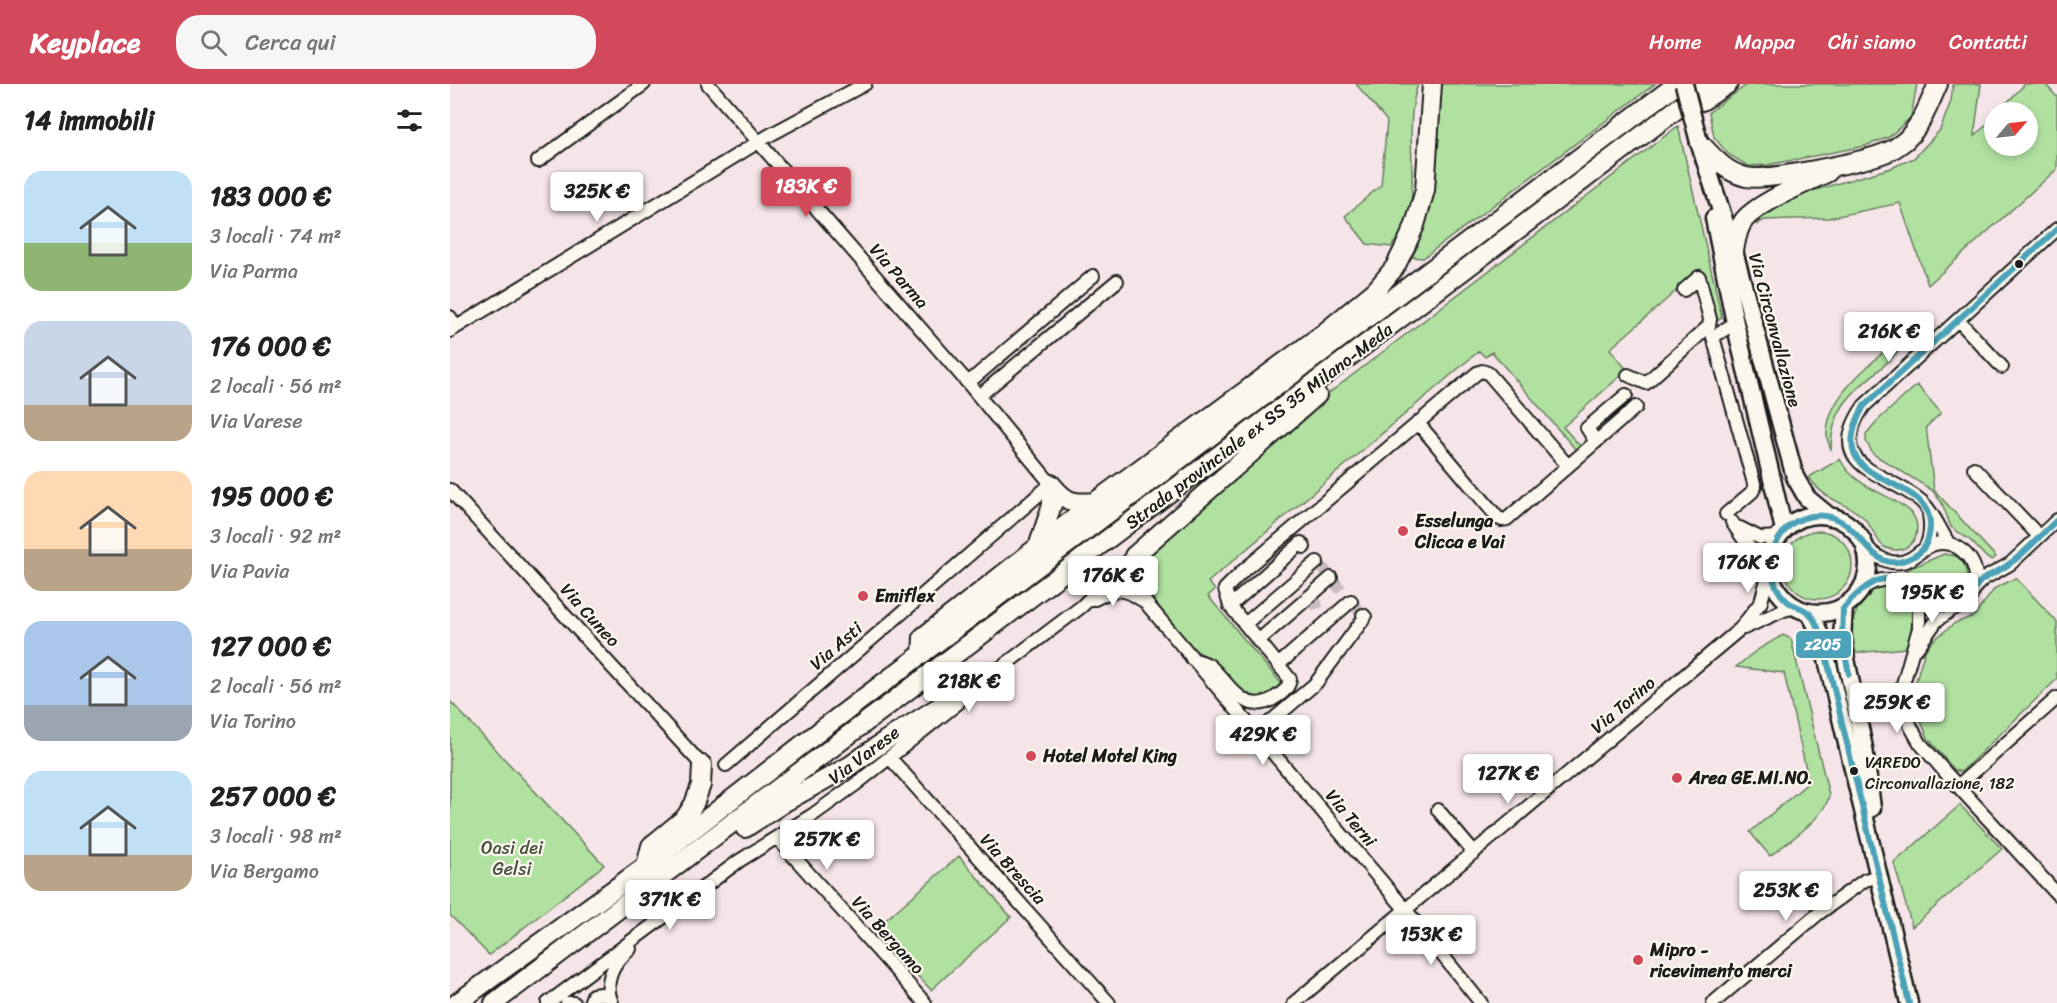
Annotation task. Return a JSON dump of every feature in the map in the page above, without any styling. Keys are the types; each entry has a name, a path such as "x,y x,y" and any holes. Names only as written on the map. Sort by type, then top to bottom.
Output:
{"highway":[{"path":"922,655 923,637 1095,502 1324,333 1376,290 1395,267 1405,247 1415,225 1425,190 1432,84"},
{"path":"1622,126 1668,84"},
{"name":"Strada provinciale ex SS 35 Milano-Meda","path":"646,866 737,794 1677,84"},
{"name":"Strada provinciale ex SS 35 Milano-Meda","path":"627,903 1710,84"},
{"path":"1631,144 1728,84"},
{"path":"1927,109 1928,84"},
{"path":"1699,142 1720,165 1754,179 1843,164 1888,152 1896,147 1919,127 1938,84"},
{"path":"1727,253 1745,219 1750,215 1843,164"},
{"path":"1134,556 1318,394 1475,275 1548,207"},
{"path":"1051,484 1064,499 1077,504 1095,502"},
{"path":"1039,546 1052,505 1051,484"},
{"path":"494,1003 627,903 785,802 852,765 895,734 995,672"},
{"path":"457,1003 646,866 651,846 685,818 694,804 701,785 702,765"}],"main road":[{"name":"Via Circonvallazione","path":"1684,84 1727,253 1797,481 1811,502 1830,517"},
{"name":"Via Circonvallazione","path":"1727,253 1735,323 1781,534"},
{"path":"1802,610 1826,613 1844,607 1862,589 1866,579 1868,565 1864,544 1851,527 1830,517 1807,517 1794,522 1781,534 1773,550 1772,575 1786,600 1802,610 1816,625 1823,643 1909,1003"},
{"path":"1844,607 1842,639 1866,759 1878,869"}],"street":[{"path":"538,162 644,84"},
{"name":"Via Parma","path":"708,84 968,383 1051,484"},
{"path":"452,325 759,142 865,84"},
{"path":"1950,544 1926,506 1865,468 1853,453 1850,432 1864,406 2057,229"},
{"path":"968,383 1093,276"},
{"path":"1628,375 1646,383 1709,326 1710,319 1699,277 1684,290"},
{"path":"979,396 1117,281"},
{"path":"1958,320 2002,367"},
{"path":"1726,514 1755,487 1713,337 1735,323"},
{"path":"1253,731 1286,697 1290,679 1230,606 1225,589 1228,584 1477,373 1482,371 1488,373 1568,466"},
{"path":"1596,442 1587,428 1626,395"},
{"path":"1418,423 1502,520 1507,519 1636,407"},
{"path":"1974,468 2039,536"},
{"name":"Via Asti","path":"726,765 1051,484"},
{"name":"Via Cuneo","path":"450,490 702,765"},
{"path":"1924,550 1930,529 1926,506"},
{"path":"1910,659 1937,620 1966,601 1983,579 2010,564 2057,520"},
{"path":"1772,575 1732,522 1753,537 1768,539 1781,534"},
{"path":"1864,544 1880,558 1894,562 1907,560 1935,544 1950,544 1961,549 1971,562 1976,573 1976,586"},
{"path":"1230,606 1303,545"},
{"path":"1134,556 1130,566 1131,576 1146,603"},
{"name":"Via Varese","path":"683,903 739,861 814,814 890,758 995,672 1081,607 1134,556"},
{"path":"1245,624 1317,561"},
{"name":"Via Torino","path":"1294,1003 1740,629 1761,602 1772,575"},
{"path":"1258,641 1314,596 1331,578"},
{"path":"1862,589 1875,581 1892,580 1907,586 1919,599 1934,609 1952,609"},
{"path":"1081,607 1119,589 1131,592 1146,603"},
{"path":"1275,661 1349,599"},
{"path":"1919,599 1919,628 1903,684 1902,704 1911,727 1920,743 2057,894"},
{"name":"Via Terni","path":"1146,603 1405,909 1481,1003"},
{"name":"Via Torino","path":"1740,629 1784,610 1802,610"},
{"path":"1275,661 1321,617 1319,613"},
{"path":"1253,731 1316,683 1365,617 1363,615"},
{"path":"1192,659 1210,666 1231,692 1243,700 1257,704 1270,701 1289,685"},
{"path":"1959,785 2057,698"},
{"name":"Via Brescia","path":"890,758 1109,1003"},
{"path":"1438,810 1473,854"},
{"name":"Via Bergamo","path":"777,838 925,1003"},
{"path":"1713,1003 1818,914 1878,869"},
{"path":"611,1000 607,984 615,967 627,952 666,923 683,903"},
{"path":"548,1003 683,903"},
{"path":"590,1003 593,995 601,994 611,1000"},
{"path":"567,1003 574,1003"}],"green space":[{"path":"1356,84 1418,84 1412,117 1411,202 1407,222 1391,247 1367,244 1345,216 1381,185 1387,121"},
{"path":"1440,84 1655,84 1423,258 1412,257 1418,246"},
{"path":"1748,84 1917,84 1911,117 1889,137 1865,146 1767,165 1748,166 1728,154 1714,137 1709,112"},
{"path":"1953,84 1981,84 1974,137 1984,127 1984,156 2038,156 2038,102 2008,102 2025,84 2045,84 2057,97 2057,169 1928,285 1900,203 1828,218 1764,220 1756,225 1766,211 1812,191 1891,168 1914,158 1940,130 1951,101"},
{"path":"1678,126 1722,317 1712,326 1714,319 1701,269 1610,349 1627,370 1563,427 1582,448 1572,457 1570,455 1576,450 1492,352 1485,357 1479,351 1208,582 1215,590 1208,596 1280,682 1290,674 1285,686 1266,699 1252,699 1243,695 1213,660 1191,648 1139,581 1136,572 1137,564 1320,400"},
{"path":"1888,321 1907,341 1847,400 1833,430 1831,450 1827,434 1829,418 1851,383 1893,343"},
{"path":"1917,385 1941,413 1926,427 1934,490 1996,557 1992,560 1951,527 1942,503 1932,490 1873,454 1866,441 1866,434 1877,421"},
{"path":"1840,459 1846,469 1863,484 1911,512 1917,528 1916,535 1907,547 1893,550 1884,547 1862,516 1822,492 1809,477"},
{"path":"1818,531 1831,533 1842,541 1850,552 1852,565 1850,578 1842,589 1831,597 1818,599 1805,597 1794,589 1786,578 1784,565 1786,552 1794,541 1805,533"},
{"path":"1944,554 1957,557 1963,562 1967,576 1959,595 1945,599 1929,594 1905,576 1906,570"},
{"path":"2016,578 2057,622 2057,679 1961,772 1954,770 1928,738 1914,704 1915,685 1921,663 1926,649 1935,639 1955,623 1974,616 1995,588"},
{"path":"1894,584 1893,591 1898,593 1900,587 1913,608 1912,632 1906,648 1856,653 1851,626 1857,610 1870,593 1881,585"},
{"path":"1783,635 1791,639 1829,795 1821,812 1814,820 1770,856 1750,832 1809,782 1784,673 1736,667 1757,650"},
{"name":"Oasi dei Gelsi","path":"450,701 604,865 489,955 450,915"},
{"path":"1960,805 2002,849 1912,927 1894,863"},
{"path":"959,856 1011,917 931,990 874,930"}],"tunnel":[{"path":"1319,564 1329,575"},
{"path":"1333,581 1343,592"},
{"path":"1314,597 1319,613"},
{"path":"1352,603 1363,615"}],"transit line":[{"name":"z205","path":"1909,1003 1821,635 1810,614 1787,601 1781,594 1773,577 1772,559 1777,542 1785,530 1795,522 1812,516 1830,517 1844,523 1874,554 1885,561 1899,562 1916,555 1923,549 1930,529 1925,507 1913,495 1879,477 1864,466 1854,452 1853,433 1864,406 2057,229"},
{"name":"z205","path":"1849,674 1842,639 1843,609 1864,588 1881,580 1894,580 1926,603 1938,609 1952,609 1962,605 1981,581 2016,559 2057,520"}],"place":[{"name":"Esselunga Clicca e Vai","path":"1403,531"},
{"name":"Emiflex","path":"863,596"},
{"name":"Hotel Motel King","path":"1031,756"},
{"name":"VAREDO Circonvallazione, 182","path":"1854,771"},
{"name":"Area GE.MI.NO.","path":"1677,778"},
{"name":"Mipro - ricevimento merci","path":"1638,960"}]}
